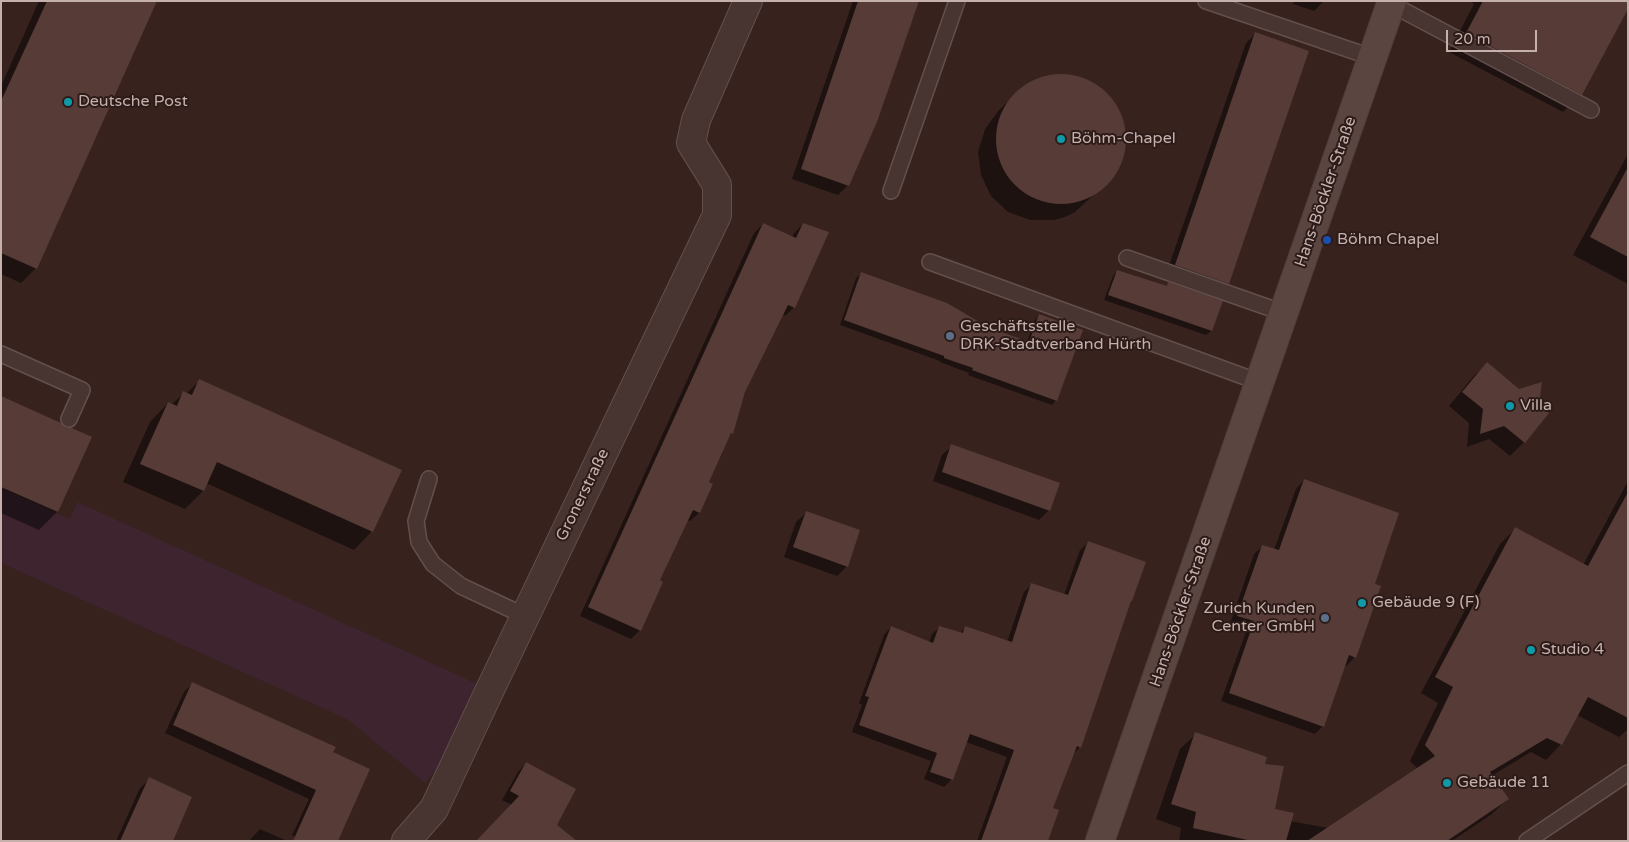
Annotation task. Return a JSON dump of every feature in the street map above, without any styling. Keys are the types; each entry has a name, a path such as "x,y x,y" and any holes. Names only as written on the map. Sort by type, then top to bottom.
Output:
{"street":[{"name":"Gronerstraße","path":"406,841 434,809 717,215 717,185 691,143 696,120 748,1"},
{"name":"Hans-Böckler-Straße","path":"1100,841 1391,3"}],"lane":[{"path":"891,191 957,1"},
{"path":"1206,1 1371,57"},
{"path":"1391,3 1591,110"},
{"path":"1127,258 1284,313"},
{"path":"930,262 1260,382"},
{"path":"1,354 82,390 69,419"},
{"path":"428,479 416,521 419,542 433,564 461,586 525,616"},
{"path":"1527,841 1628,773"}],"shaded area":[{"path":"1,488 70,519 77,502 484,687 458,743 425,783 347,719 1,563"}],"building":[{"name":"Deutsche Post","path":"47,1 157,1 37,269 1,253 1,101"},
{"path":"858,1 919,1 877,122 849,186 801,169"},
{"path":"1483,1 1628,1 1628,9 1582,95 1466,33"},
{"path":"1255,32 1309,51 1229,284 1175,265"},
{"name":"Böhm-Chapel","path":"1061,74 1074,75 1086,79 1107,93 1121,114 1125,126 1125,152 1121,164 1107,185 1086,199 1074,203 1061,204 1048,203 1036,199 1015,185 1001,164 997,152 996,139 997,126 1001,114 1015,93 1036,79 1048,75"},
{"path":"1628,167 1628,257 1590,237"},
{"path":"763,223 796,238 803,223 829,232 795,308 788,305 745,392 733,434 731,433 709,482 713,484 700,513 693,510 660,580 663,582 641,631 588,607"},
{"path":"1117,270 1167,286 1168,282 1223,301 1212,331 1108,295"},
{"name":"Geschäftsstelle DRK-Stadtverband Hürth","path":"861,272 947,303 988,327 1029,342 1039,314 1083,330 1057,401 972,370 973,368 944,358 944,356 844,320"},
{"name":"Villa","path":"1487,362 1519,389 1542,382 1539,405 1549,413 1525,443 1504,426 1480,434 1483,409 1462,392"},
{"path":"199,379 402,470 373,532 217,462 204,491 140,464 168,402 177,406 183,391 192,395"},
{"path":"1,396 61,423 66,428 72,428 92,437 58,512 1,487"},
{"path":"951,444 1060,483 1050,511 942,472"},
{"name":"Gebäude 9 (F)","path":"1304,479 1399,513 1375,584 1381,586 1369,621 1356,658 1349,655 1324,727 1229,693 1254,621 1237,616 1262,545 1279,550"},
{"path":"1628,492 1628,718 1588,697 1562,745 1547,738 1490,772 1509,799 1447,841 1307,841 1435,756 1425,745 1453,687 1435,677 1515,527 1588,566"},
{"path":"806,511 860,530 848,567 793,547"},
{"path":"1088,541 1146,562 1081,748 1077,746 1053,808 1059,810 1048,841 981,841 1014,750 970,734 953,780 930,772 937,753 859,725 869,697 865,696 891,626 933,643 939,626 963,633 965,626 1012,642 1031,583 1068,595"},
{"path":"192,682 336,747 333,752 370,769 338,841 293,841 316,790 173,725"},
{"path":"1195,732 1267,757 1265,764 1284,766 1275,809 1294,813 1286,841 1252,841 1193,828 1196,812 1171,804"},
{"path":"526,762 576,789 557,825 577,841 476,841 519,796 510,791"},
{"path":"149,777 192,797 173,841 120,841"}],"place":[{"name":"Deutsche Post","path":"68,102"},
{"name":"Böhm-Chapel","path":"1061,139"},
{"name":"Böhm Chapel","path":"1327,240"},
{"name":"Geschäftsstelle DRK-Stadtverband Hürth","path":"950,336"},
{"name":"Villa","path":"1510,406"},
{"name":"Gebäude 9 (F)","path":"1362,603"},
{"name":"Zurich Kunden Center GmbH","path":"1325,618"},
{"name":"Studio 4","path":"1531,650"},
{"name":"Gebäude 11","path":"1447,783"}]}
